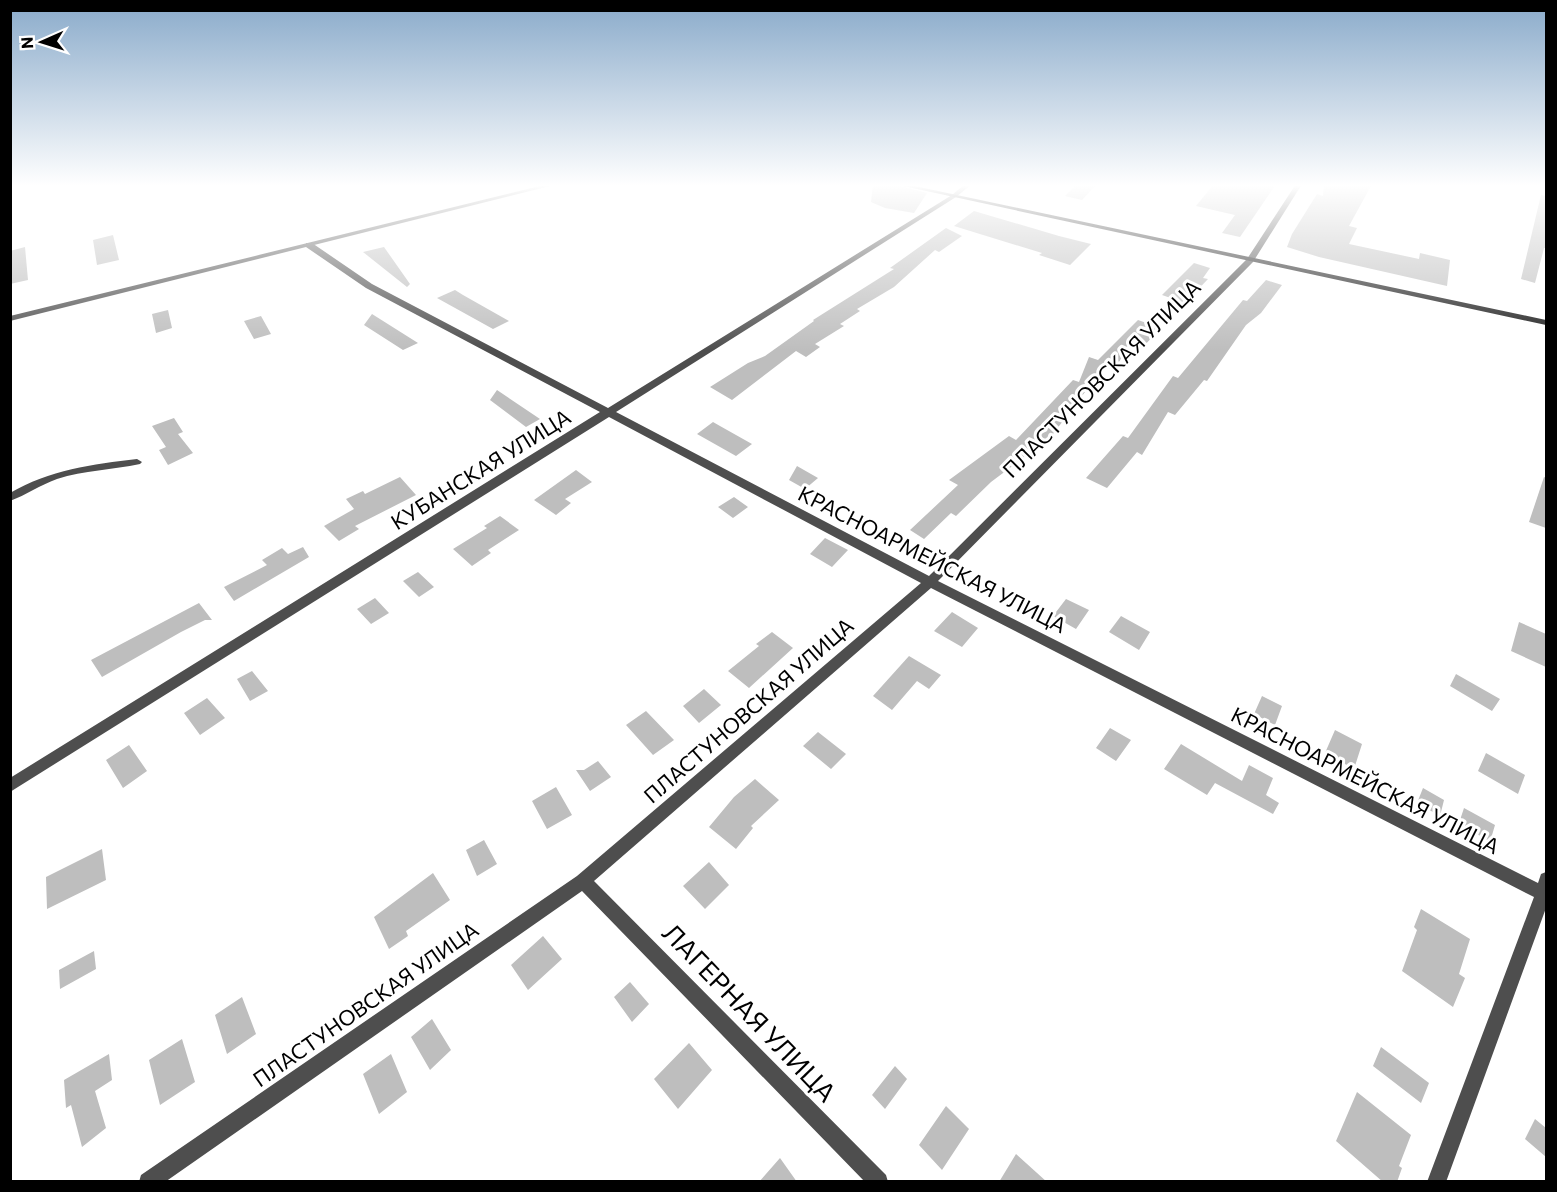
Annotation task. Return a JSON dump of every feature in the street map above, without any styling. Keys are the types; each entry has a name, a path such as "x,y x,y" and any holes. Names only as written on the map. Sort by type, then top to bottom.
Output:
{"main road":[{"path":"1156,240 1546,323"}],"street":[{"path":"10,319 331,240"},
{"name":"КУБАНСКАЯ УЛИЦА","path":"10,786 885,240"},
{"name":"ПЛАСТУНОВСКАЯ УЛИЦА","path":"148,1182 584,881 930,582 1250,260 1263,240"},
{"name":"КРАСНОАРМЕЙСКАЯ УЛИЦА","path":"309,245 369,286 930,582 1546,889"},
{"name":"ЛАГЕРНАЯ УЛИЦА","path":"584,881 879,1182"},
{"path":"1436,1182 1546,889"}],"lane":[{"path":"10,489 25,487 86,468 137,462"},
{"path":"10,498 25,487"}],"building":[{"path":"93,240 114,240 119,260 97,265"},
{"path":"930,240 957,240 939,252 935,250 894,287 857,309 860,311 840,324 844,326 815,344 820,347 806,357 796,351 732,400 710,387 748,363 765,356 813,320 894,269 890,268"},
{"path":"998,240 1074,240 1091,244 1070,265 1039,255 1042,253"},
{"path":"1290,240 1351,240 1349,244 1419,259 1420,253 1450,260 1447,286 1319,257 1287,247"},
{"path":"1530,240 1546,240 1546,248 1544,248 1535,283 1521,279"},
{"path":"25,247 28,280 10,284 10,251"},
{"path":"384,247 410,284 407,287 363,252"},
{"path":"1194,263 1210,268 1203,278 1208,279 1185,303 1162,295"},
{"path":"1266,280 1282,285 1261,313 1246,325 1207,381 1204,380 1175,415 1168,412 1142,455 1137,452 1107,488 1086,478 1123,436 1128,438 1173,376 1178,378 1243,300 1247,301"},
{"path":"455,290 509,321 493,329 437,298"},
{"path":"168,310 172,328 156,333 152,314"},
{"path":"372,314 418,343 403,350 364,325"},
{"path":"261,316 271,334 254,339 244,321"},
{"path":"1138,320 1161,328 1140,350 1128,345 1115,370 1104,367 1050,438 991,482 956,516 951,513 924,539 910,530 958,485 949,480 1009,436 1016,440 1073,380 1079,382 1089,357 1098,360"},
{"path":"497,390 540,419 526,427 490,400"},
{"path":"174,418 183,432 178,434 193,453 168,465 159,450 166,447 152,426"},
{"path":"713,422 752,444 736,456 697,434"},
{"path":"797,466 818,478 805,489 789,480"},
{"path":"576,470 592,482 565,499 571,503 556,515 534,500"},
{"path":"400,477 416,495 355,526 359,529 339,541 324,526 354,509 346,499 363,491 365,494"},
{"path":"1544,477 1546,478 1546,528 1529,522"},
{"path":"734,497 748,507 733,518 718,507"},
{"path":"500,516 519,530 488,550 491,553 472,566 453,549 487,528 484,526"},
{"path":"825,538 848,550 832,567 810,554"},
{"path":"303,547 309,557 234,601 224,587 267,565 262,560 282,548 288,554"},
{"path":"418,572 434,587 419,597 403,581"},
{"path":"375,598 389,613 371,624 357,609"},
{"path":"1066,599 1089,610 1076,629 1053,616"},
{"path":"199,603 212,620 205,620 181,632 102,677 91,660"},
{"path":"952,612 978,628 962,647 934,631"},
{"path":"1121,616 1150,632 1139,650 1109,632"},
{"path":"1519,622 1546,634 1546,667 1511,651"},
{"path":"772,632 793,648 749,688 728,671 759,646 756,644"},
{"path":"909,656 941,675 929,689 917,681 892,710 873,696"},
{"path":"252,671 268,691 250,701 237,679"},
{"path":"1456,674 1500,699 1492,711 1450,686"},
{"path":"704,689 721,705 699,723 683,706"},
{"path":"1262,696 1282,706 1275,725 1254,714"},
{"path":"207,698 225,718 200,735 184,713"},
{"path":"646,711 674,740 653,755 626,725"},
{"path":"1110,728 1131,740 1116,761 1096,748"},
{"path":"1335,730 1362,744 1354,769 1325,753"},
{"path":"818,732 846,754 831,769 803,746"},
{"path":"1181,744 1242,781 1249,765 1273,778 1266,795 1279,803 1273,814 1215,783 1207,795 1164,769"},
{"path":"129,745 147,771 123,788 106,760"},
{"path":"1486,753 1525,775 1518,794 1478,771"},
{"path":"598,761 611,777 590,791 576,770 584,770"},
{"path":"755,779 779,800 751,826 753,828 736,849 709,827 734,797"},
{"path":"556,787 572,815 547,829 532,801"},
{"path":"1423,788 1444,800 1440,816 1417,803"},
{"path":"1464,808 1495,825 1490,842 1459,823"},
{"path":"484,840 497,864 477,876 466,850"},
{"path":"102,849 106,880 47,909 46,877"},
{"path":"709,862 729,885 705,909 683,886"},
{"path":"433,873 450,900 406,931 408,936 389,949 374,917"},
{"path":"1421,909 1470,939 1459,974 1465,978 1453,1007 1402,971 1417,930 1414,927"},
{"path":"543,936 562,959 528,990 511,965"},
{"path":"94,951 96,969 60,989 59,970"},
{"path":"630,982 649,1004 632,1022 614,997"},
{"path":"242,997 256,1034 227,1054 215,1015"},
{"path":"432,1019 451,1050 430,1070 411,1037"},
{"path":"182,1039 195,1082 160,1105 149,1060"},
{"path":"689,1043 712,1070 678,1109 654,1079"},
{"path":"1381,1047 1429,1083 1421,1103 1373,1066"},
{"path":"109,1054 112,1080 95,1091 106,1128 82,1147 71,1105 66,1108 64,1080"},
{"path":"391,1054 407,1092 379,1114 363,1074"},
{"path":"895,1066 907,1079 885,1109 872,1095"},
{"path":"1357,1092 1411,1135 1399,1166 1402,1168 1397,1182 1383,1182 1336,1141"},
{"path":"946,1106 969,1129 942,1170 919,1145"},
{"path":"1535,1119 1546,1128 1546,1157 1525,1139"},
{"path":"1016,1154 1047,1182 999,1182"},
{"path":"780,1158 797,1182 759,1182"}]}
